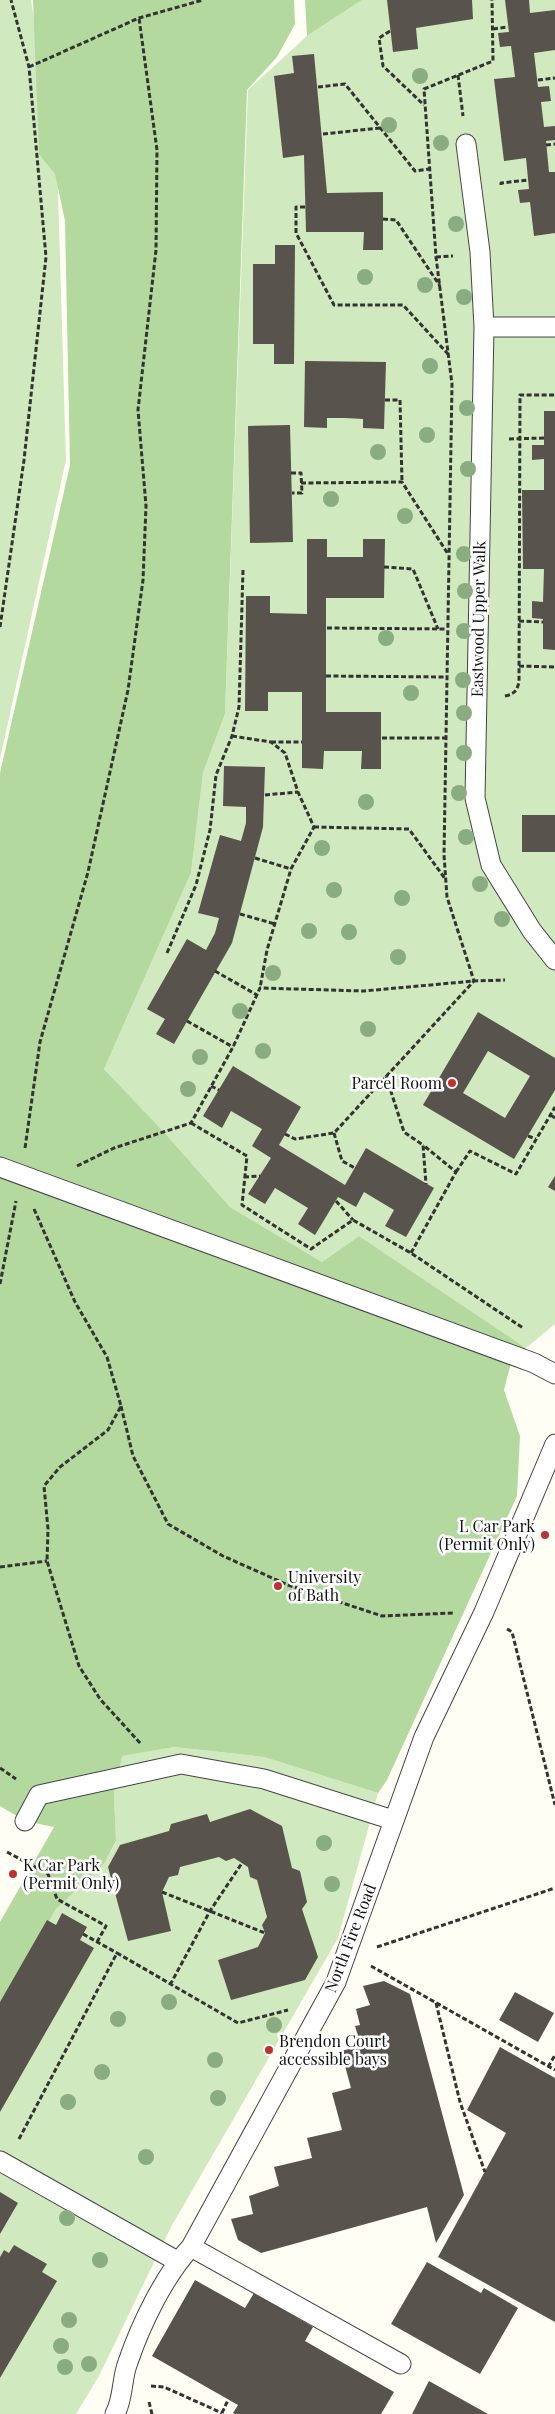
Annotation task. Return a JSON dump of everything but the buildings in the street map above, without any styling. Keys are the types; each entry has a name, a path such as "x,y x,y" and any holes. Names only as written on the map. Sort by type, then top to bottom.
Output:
{"lane":[{"name":"Eastwood Upper Walk","path":"466,144 480,252 484,327 475,798 491,865 532,931 555,960"},
{"path":"484,327 555,327"},
{"path":"0,1167 534,1363 555,1374"},
{"name":"North Fire Road","path":"115,2414 122,2402 127,2364 141,2328 178,2261 191,2247 349,1956 393,1820 424,1737 484,1612 555,1444"},
{"path":"25,1821 39,1795 181,1764 264,1779 393,1820"},
{"path":"3,2162 178,2261"},
{"path":"191,2247 401,2364"}],"path":[{"path":"0,627 24,460 46,257 29,67 11,0"},
{"path":"29,67 139,18 203,0"},
{"path":"436,258 424,89 493,61 492,0"},
{"path":"0,1284 21,1176 40,1042 88,872 128,690 143,580 146,506 138,410 156,250 157,150 139,18"},
{"path":"493,29 508,27"},
{"path":"390,30 379,38 383,66 424,106"},
{"path":"458,75 460,98"},
{"path":"538,80 555,78"},
{"path":"318,87 345,84 415,171 430,169"},
{"path":"323,134 380,128"},
{"path":"546,145 555,144"},
{"path":"305,207 296,208 296,233 334,305 403,305 448,354"},
{"path":"384,219 396,220 440,286"},
{"path":"477,702 513,695 518,690 520,395 555,395"},
{"path":"385,400 400,400 402,482 448,555"},
{"path":"291,473 301,473 302,493 292,493"},
{"path":"301,483 402,482"},
{"path":"384,567 413,568 438,629"},
{"path":"167,953 196,885 210,830 216,775 232,736 239,707 243,570"},
{"path":"519,621 543,622"},
{"path":"327,628 447,629"},
{"path":"519,666 555,667"},
{"path":"326,676 446,677"},
{"path":"232,736 271,742 302,742"},
{"path":"382,738 445,738"},
{"path":"271,742 285,753 298,792 314,827"},
{"path":"265,795 298,792"},
{"path":"40,1183 114,1148 190,1123 233,1047 260,988 290,869 314,827"},
{"path":"314,827 409,829 446,880"},
{"path":"255,858 290,869"},
{"path":"240,914 275,924"},
{"path":"215,971 257,995"},
{"path":"260,988 364,991 505,980"},
{"path":"285,1134 295,1139 334,1133 474,981"},
{"path":"187,1021 233,1047"},
{"path":"385,1076 404,1132 456,1172"},
{"path":"211,1086 219,1090"},
{"path":"411,1253 456,1172 470,1151 516,1174 555,1107"},
{"path":"551,1115 555,1118"},
{"path":"190,1123 247,1156 242,1205 311,1249 352,1220"},
{"path":"334,1133 342,1161 355,1168"},
{"path":"528,1136 536,1139"},
{"path":"423,1145 426,1184"},
{"path":"21,1176 75,1302 107,1357 133,1456 168,1524 223,1556 288,1585 382,1616 484,1612 512,1632 555,1805"},
{"path":"244,1177 260,1176"},
{"path":"336,1201 352,1220 411,1253 531,1332"},
{"path":"121,1406 108,1430 60,1467 44,1486 48,1529 47,1561 66,1617 79,1666 100,1700 136,1736 159,1769"},
{"path":"0,1567 47,1561"},
{"path":"7,1852 48,1874 57,1899 106,1926 97,1942"},
{"path":"170,1985 210,1911 242,1863"},
{"path":"349,1956 555,1888"},
{"path":"162,1892 265,1933"},
{"path":"84,1934 238,2023 326,2000"},
{"path":"3,2162 117,1953"},
{"path":"349,1956 555,2070"},
{"path":"436,2003 460,2102 485,2172"},
{"path":"548,2067 555,2055"},
{"path":"145,2386 164,2387 222,2414 228,2400"}],"green space":[{"path":"0,0 31,0 57,159 66,460 0,759"},
{"path":"33,0 294,0 295,24 277,57 247,90 225,714 203,773 191,873 104,1069 163,1131 230,1207 322,1262 359,1236 526,1348 511,1363 504,1390 520,1436 517,1496 387,1780 378,1793 264,1757 174,1747 122,1756 114,1794 116,1841 104,1864 56,1909 0,2009 0,1922 54,1827 25,1821 0,1806 0,773 70,465 65,221 55,174 39,154"},
{"path":"305,0 362,0 307,36"},
{"path":"362,0 555,0 555,1324 526,1348 359,1236 322,1262 230,1207 163,1131 104,1069 191,873 203,773 225,714 248,90 307,36"},
{"path":"174,1747 264,1757 378,1793 338,1938 171,2227 99,2376 76,2414 0,2414 0,2009 56,1909 104,1864 116,1842 114,1794 121,1756"}],"place":[{"name":"Parcel Room","path":"452,1083"},
{"name":"L Car Park (Permit Only)","path":"545,1535"},
{"name":"University of Bath","path":"278,1586"},
{"name":"K Car Park (Permit Only)","path":"13,1874"},
{"name":"Brendon Court accessible bays","path":"269,2050"}]}
